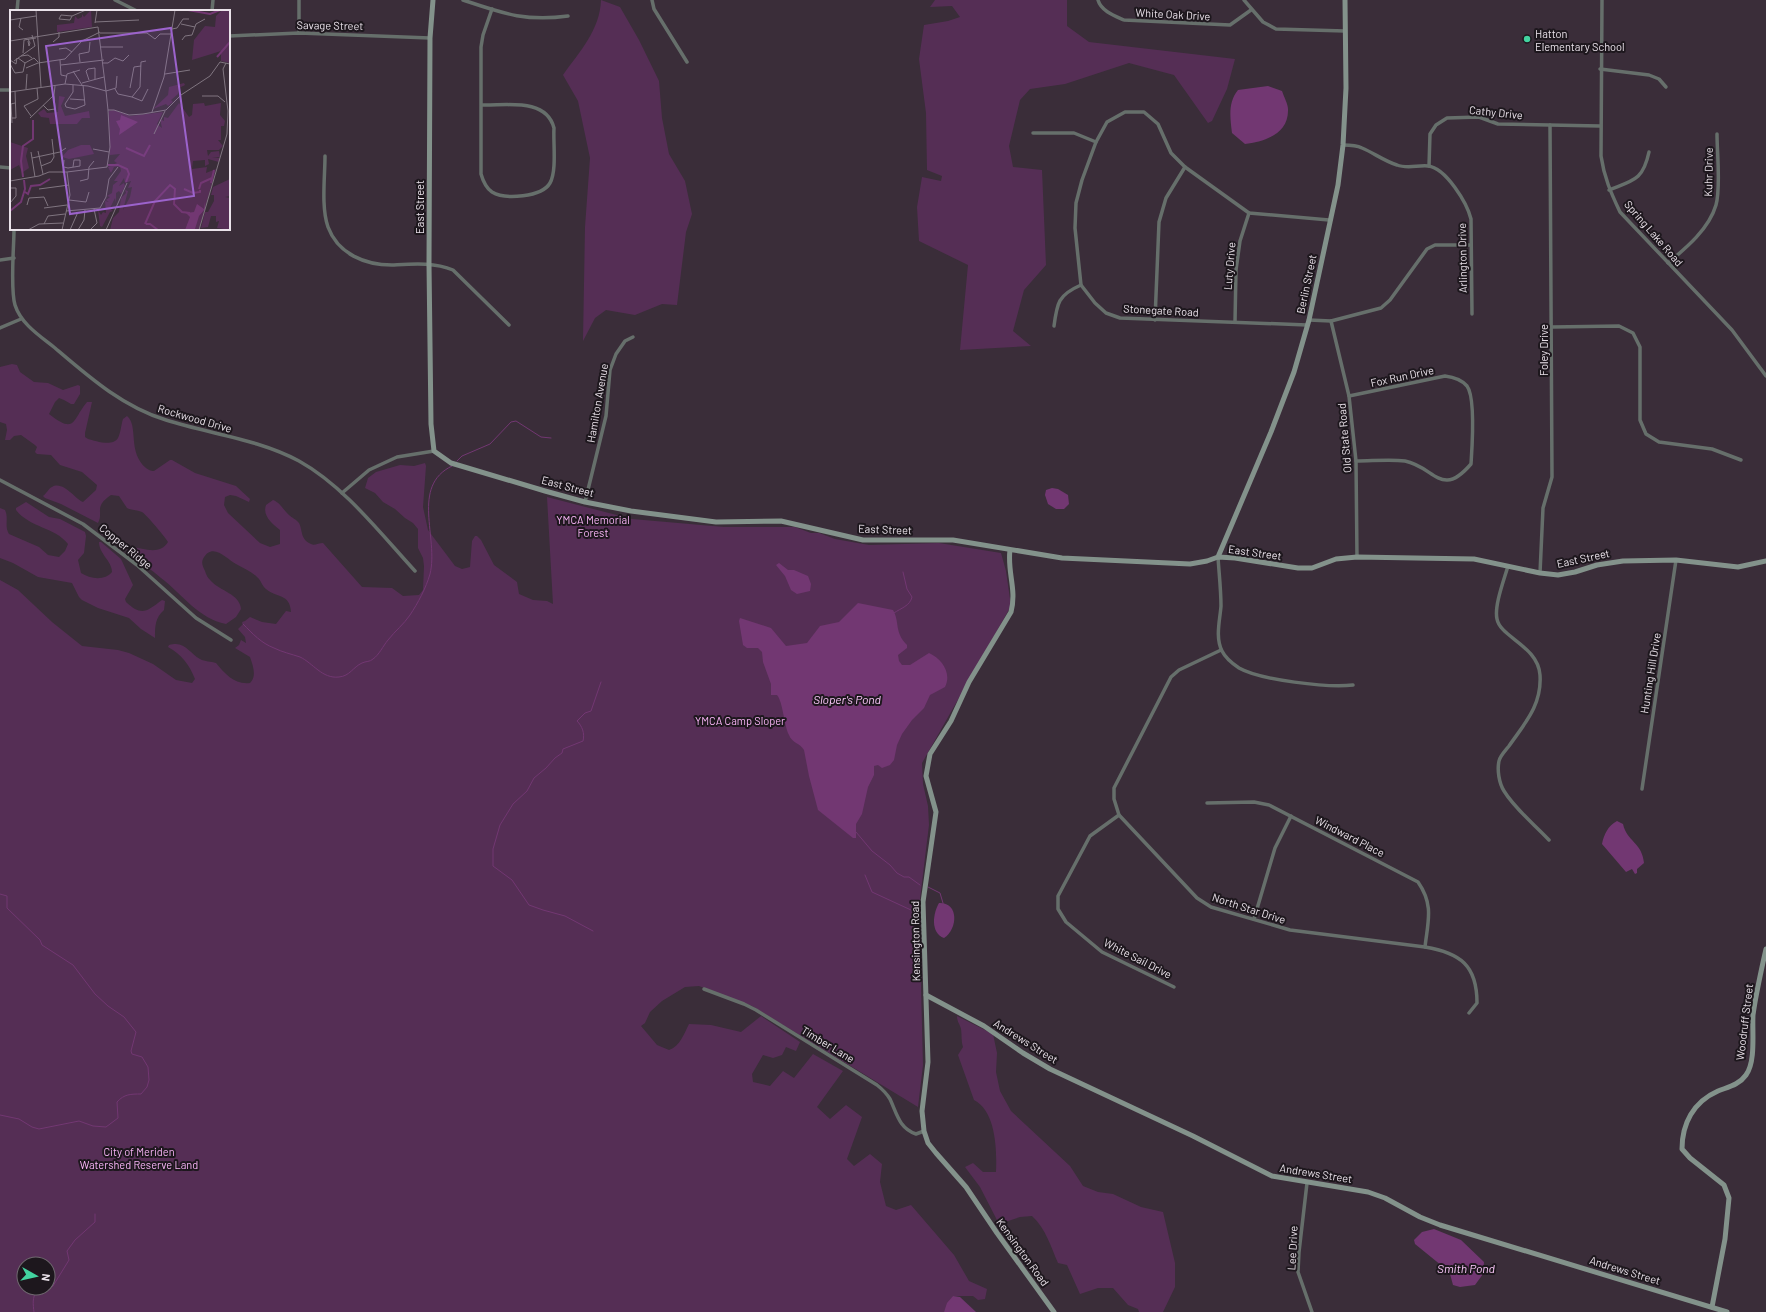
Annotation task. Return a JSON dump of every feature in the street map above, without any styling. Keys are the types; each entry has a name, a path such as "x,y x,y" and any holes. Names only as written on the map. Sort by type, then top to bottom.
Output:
{"street":[{"path":"17,10 18,0"},
{"path":"115,0 135,10"},
{"path":"212,10 213,0"},
{"path":"299,33 300,0"},
{"name":"East Street","path":"433,0 430,38 429,264 431,424 434,451 451,463 585,502 631,511 716,522 781,521 863,540 953,540 1062,558 1190,564 1207,561 1218,557 1235,558 1298,568 1312,568 1336,559 1357,557 1474,559 1540,574 1558,575 1575,572 1597,565 1623,561 1676,560 1738,567 1766,561"},
{"path":"463,0 519,17 541,19 568,16"},
{"path":"652,0 654,9 687,62"},
{"name":"White Oak Drive","path":"1098,0 1099,4 1111,15 1124,20 1230,25 1251,10"},
{"path":"1244,0 1251,10 1263,22 1276,28 1345,31"},
{"name":"Berlin Street","path":"1218,557 1294,372 1308,322 1329,220 1338,185 1343,145 1346,88 1345,0"},
{"name":"Spring Lake Road","path":"1602,0 1600,69 1601,156 1604,175 1609,190 1620,212 1732,330 1766,376"},
{"path":"481,106 537,107 547,114 552,120 554,128 553,172 549,185 544,190 536,194 503,196 490,191 486,186 482,174 481,106 481,41 492,9"},
{"name":"Savage Street","path":"230,36 299,33 430,38"},
{"path":"1600,69 1649,75 1660,79 1666,87"},
{"path":"1054,326 1056,306 1068,291 1081,285 1075,228 1076,203 1082,180 1096,142 1107,122 1125,112 1144,112 1158,124 1171,153 1185,167 1249,213 1329,220"},
{"name":"Cathy Drive","path":"1429,166 1430,134 1436,125 1447,118 1478,117 1498,124 1600,126"},
{"name":"Foley Drive","path":"1540,574 1543,508 1552,477 1550,126"},
{"path":"1033,133 1074,133 1096,142"},
{"name":"Kuhr Drive","path":"1668,263 1686,248 1712,216 1718,193 1717,134"},
{"path":"1343,145 1360,147 1380,159 1400,166 1429,166"},
{"path":"1609,190 1636,179 1643,172 1649,152"},
{"path":"325,156 325,209 328,227 337,243 351,255 368,263 384,265 442,265 453,270 509,325"},
{"name":"Arlington Drive","path":"1429,166 1438,169 1445,175 1468,208 1471,219 1470,245 1472,314"},
{"path":"0,167 10,168"},
{"path":"1155,320 1158,222 1166,198 1185,167"},
{"name":"Luty Drive","path":"1235,322 1236,270 1240,242 1249,213"},
{"path":"0,328 21,319 15,304 14,230"},
{"name":"Stonegate Road","path":"1081,285 1095,304 1106,313 1120,318 1235,322 1331,321 1381,308 1390,300 1427,249 1435,245 1470,245"},
{"path":"0,260 14,258"},
{"name":"Rockwood Drive","path":"21,319 89,377 125,402 165,420 268,447 299,461 322,476 342,493 415,571"},
{"name":"Old State Road","path":"1331,321 1349,396 1356,461 1357,557"},
{"path":"1552,326 1619,326 1633,333 1640,347 1640,420 1646,434 1659,442 1712,449 1741,460"},
{"name":"Hamilton Avenue","path":"585,502 606,416 610,370 616,354 625,341 633,337"},
{"name":"Fox Run Drive","path":"1349,396 1445,376 1456,377 1467,386 1472,399 1471,464 1463,474 1451,480 1440,480 1416,464 1404,461 1356,461"},
{"path":"342,493 369,470 397,457 434,451"},
{"name":"Copper Ridge","path":"0,480 83,524 136,565 196,618 231,640"},
{"name":"Kensington Road","path":"1010,550 1009,560 1014,588 1014,600 1011,612 969,682 951,721 930,754 926,776 936,812 923,902 928,1062 922,1111 924,1131 928,1143 966,1186 996,1233 1054,1312"},
{"path":"1218,557 1221,605 1218,632 1221,650 1229,660 1239,668 1255,674 1300,683 1353,685"},
{"name":"Hunting Hill Drive","path":"1642,789 1676,560"},
{"path":"1508,566 1496,611 1496,619 1499,627 1522,644 1532,656 1540,673 1540,692 1533,711 1499,760 1499,777 1503,790 1515,806 1549,840"},
{"name":"North Star Drive","path":"1221,650 1179,670 1171,677 1114,788 1114,799 1120,815 1197,898 1211,907 1290,930 1445,950 1460,958 1471,972 1476,986 1477,1003 1469,1013"},
{"name":"Windward Place","path":"1207,803 1254,802 1268,805 1418,882 1426,893 1429,908 1425,947"},
{"name":"White Sail Drive","path":"1120,815 1090,836 1058,896 1058,909 1066,922 1102,952 1174,987"},
{"path":"1254,919 1275,848 1291,816"},
{"name":"Woodruff Street","path":"1712,1307 1725,1239 1729,1198 1724,1185 1690,1158 1682,1149 1682,1135 1691,1112 1701,1100 1739,1083 1747,1074 1752,1047 1753,1015 1766,949"},
{"name":"Timber Lane","path":"704,989 756,1010 877,1085 887,1095 905,1129 916,1134 924,1131"},
{"name":"Andrews Street","path":"926,995 984,1026 1023,1053 1069,1078 1193,1136 1272,1176 1368,1192 1385,1198 1420,1217 1440,1225 1727,1312"},
{"name":"Lee Drive","path":"1307,1183 1298,1272 1312,1312"}],"green space":[{"path":"601,0 620,7 639,40 659,81 662,118 669,154 685,181 692,214 686,232 677,305 662,304 635,315 606,310 595,318 583,341 585,227 590,158 578,101 563,75 593,31 600,11"},
{"path":"935,0 1067,0 1067,26 1089,42 1235,59 1227,89 1212,121 1208,123 1174,75 1129,63 1065,84 1030,89 1020,100 1009,146 1013,167 1042,170 1046,265 1024,290 1013,331 1031,346 960,350 968,265 919,241 917,207 922,177 941,181 942,176 927,170 926,113 919,59 924,25 948,21 960,17 952,6 930,7"},
{"path":"12,364 17,365 20,372 34,382 48,383 63,390 78,385 80,386 80,394 74,404 59,398 55,402 49,414 64,424 69,424 76,419 87,402 92,402 85,437 104,443 116,441 119,436 123,419 127,416 132,426 137,455 140,462 146,468 154,471 172,460 195,473 236,486 250,499 249,502 230,495 225,497 224,505 228,513 260,543 270,547 280,544 280,530 269,519 265,509 266,505 273,500 278,503 290,516 297,520 302,535 307,542 312,545 323,543 362,587 392,588 403,596 419,595 423,590 424,566 423,558 418,548 418,529 413,523 395,509 383,502 375,493 365,488 368,478 376,472 400,465 414,466 425,463 423,507 428,530 455,566 462,569 470,567 472,541 475,536 477,536 481,540 494,565 517,582 519,594 533,600 547,601 553,604 547,497 632,519 724,527 795,527 835,539 869,545 939,543 1001,553 1006,571 1011,606 922,763 923,784 928,806 929,825 919,907 923,1065 918,1107 752,1006 699,986 685,987 662,1001 650,1012 645,1023 641,1026 657,1045 669,1050 679,1043 689,1024 711,1025 741,1032 761,1016 800,1042 796,1051 786,1047 782,1055 773,1058 763,1055 752,1074 753,1082 770,1086 783,1071 794,1078 813,1054 843,1071 817,1107 830,1119 846,1105 862,1117 847,1159 854,1166 870,1154 882,1164 880,1182 886,1206 896,1210 911,1205 954,1255 969,1281 987,1289 985,1299 978,1300 973,1296 953,1296 944,1312 0,1312 0,580 18,590 52,622 82,646 118,650 129,653 153,664 176,680 192,683 195,679 190,669 177,653 168,647 169,645 179,644 200,659 216,663 231,678 240,682 250,683 254,674 250,657 235,648 239,645 241,640 246,643 245,637 238,629 243,624 242,622 250,617 262,622 276,624 286,611 291,612 290,606 285,599 266,589 258,578 252,573 224,555 211,551 202,560 202,565 207,575 210,580 237,600 241,609 236,617 226,624 207,617 191,605 169,584 129,554 129,548 131,547 156,550 160,549 168,542 156,526 142,512 127,508 119,496 111,495 102,503 98,523 61,504 45,498 43,496 51,488 60,486 65,488 83,502 96,490 97,485 82,472 60,465 51,455 37,454 35,452 37,447 21,435 14,436 10,440 5,440 7,430 6,424 0,422 0,367"},
{"path":"26,502 49,517 60,519 85,532 84,553 78,560 81,573 93,578 101,578 112,572 110,564 101,550 99,542 101,542 121,559 133,585 125,599 126,602 136,610 144,611 162,600 165,601 164,610 156,622 155,638 141,629 129,618 98,608 82,600 72,583 38,577 13,563 0,558 0,508 5,510 9,534 39,547 48,555 59,557 65,551 68,544 63,538 28,521 16,510 16,508"},
{"path":"957,1016 993,1034 997,1053 996,1072 1000,1091 1011,1111 1070,1166 1083,1186 1098,1192 1113,1194 1141,1207 1163,1212 1175,1263 1175,1287 1163,1312 1139,1312 1138,1309 1128,1305 1113,1288 1098,1288 1080,1294 1067,1265 1058,1263 1045,1232 1032,1216 1020,1217 999,1224 980,1187 965,1167 973,1163 983,1172 996,1172 996,1153 994,1132 991,1122 981,1105 974,1100 958,1055 963,1047 961,1029"}],"water":[{"path":"1268,86 1282,91 1288,107 1287,118 1280,131 1274,135 1267,139 1245,144 1232,133 1230,116 1231,105 1238,90"},
{"path":"1052,488 1058,489 1068,495 1069,504 1064,509 1056,509 1048,504 1045,495 1046,490"},
{"path":"779,563 788,570 794,570 808,576 811,584 810,591 797,594 791,590 785,576 776,565"},
{"name":"Sloper's Pond","path":"858,603 893,610 900,636 907,645 907,648 898,655 899,661 902,665 910,665 929,653 942,663 946,672 947,682 945,687 930,695 924,708 912,720 902,734 897,745 894,760 890,765 882,768 878,765 874,766 874,775 868,787 862,814 856,824 856,838 853,838 818,810 804,750 790,738 779,698 777,695 771,695 771,684 763,662 762,652 758,648 747,648 743,645 739,621 740,618 771,628 786,646 807,643 820,626 839,622"},
{"path":"1617,821 1623,824 1628,835 1638,846 1643,856 1644,863 1637,869 1637,873 1635,874 1632,869 1626,872 1602,844 1607,831 1611,825"},
{"path":"939,903 946,904 950,907 953,911 954,917 952,929 944,938 936,932 934,922 935,912"},
{"name":"Smith Pond","path":"1434,1229 1461,1240 1484,1262 1483,1274 1475,1285 1460,1287 1453,1285 1450,1274 1447,1270 1415,1244 1414,1240 1422,1232"},
{"path":"953,1296 960,1297 976,1312 944,1312 947,1303"}],"waterway":[{"path":"457,461 462,456 490,444 511,422 516,421 541,437 551,438"},
{"path":"243,624 265,644 280,651 300,657 328,676 343,676 363,662 372,660 410,615 426,585 430,574 432,560 429,499 432,486 439,475 452,466"},
{"path":"894,613 907,605 912,597 907,589 903,572"},
{"path":"593,931 565,916 529,905 512,880 493,866 493,849 500,825 513,804 527,791 534,778 562,753 563,749 583,741 583,730 577,721 585,713 591,711 601,682"},
{"path":"856,832 872,851 890,865 897,873 904,877 909,877 920,885"},
{"path":"865,875 872,892 911,910 919,912"},
{"path":"928,887 940,893 943,903"},
{"path":"0,894 7,896 7,908 40,940 42,945 73,965 95,994 108,1006 124,1017 136,1032 131,1051 132,1054 142,1057 148,1067 149,1080 147,1087 141,1094 128,1095 122,1097 117,1102 118,1118 106,1127 93,1126 79,1121 39,1129 32,1127 19,1119 0,1115"},
{"path":"56,1281 69,1260 67,1251 75,1240 95,1222 95,1214"},
{"path":"34,1296 34,1312"}],"place":[{"name":"Hatton Elementary School","path":"1527,39"}],"park label":[{"name":"YMCA Memorial Forest","path":"593,525"},
{"name":"YMCA Camp Sloper","path":"740,720"},
{"name":"City of Meriden Watershed Reserve Land","path":"139,1157"}]}
